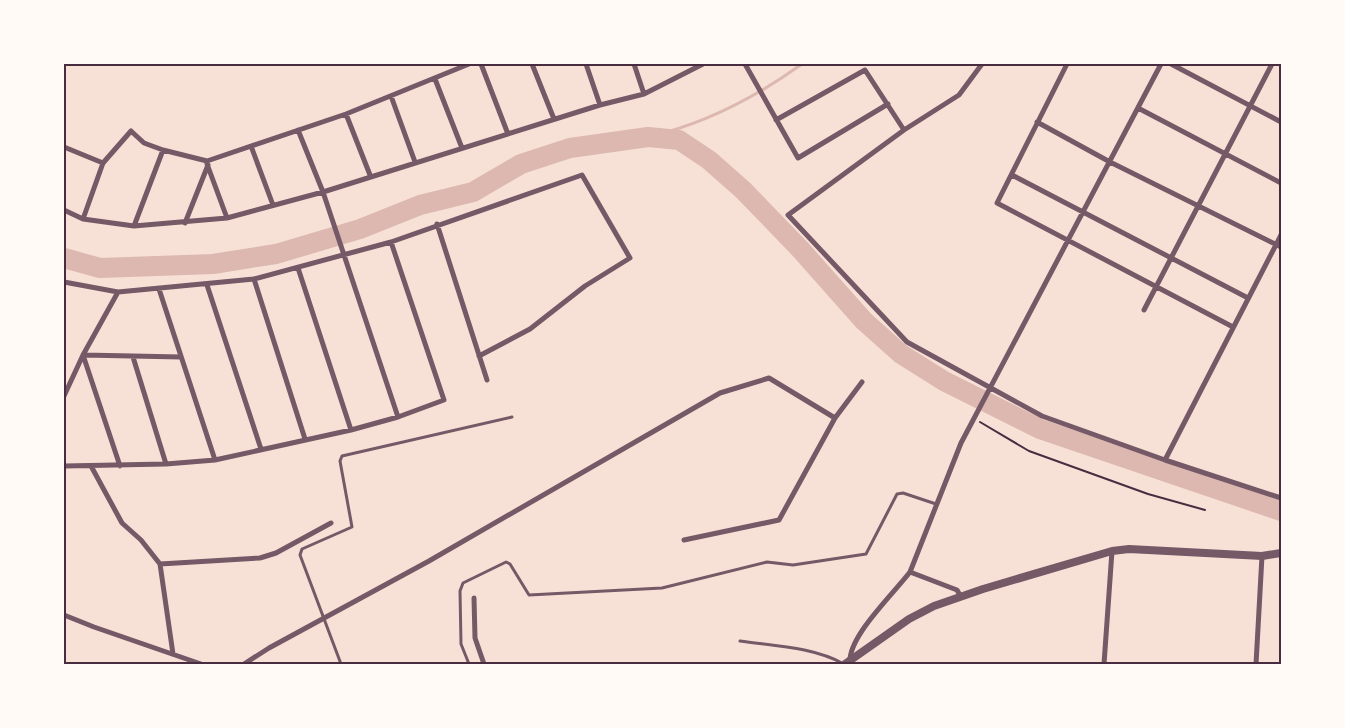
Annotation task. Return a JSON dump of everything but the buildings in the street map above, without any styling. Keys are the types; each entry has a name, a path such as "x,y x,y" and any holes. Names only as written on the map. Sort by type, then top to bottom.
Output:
{"street":[{"path":"83,219 103,163 131,131 144,143 207,163 346,114 469,64"},
{"path":"481,64 508,134"},
{"path":"532,64 554,119"},
{"path":"586,64 600,105"},
{"path":"634,64 644,94"},
{"path":"64,210 83,219 134,226 227,218 323,192 370,175 600,105 644,94 704,64"},
{"path":"745,64 798,158 888,104"},
{"path":"982,64 959,95 904,130 788,215 907,342 1042,416 1165,460 1281,498"},
{"path":"1067,64 997,203 1155,288 1234,327"},
{"path":"846,663 851,650 865,628 910,572 961,443 1161,64"},
{"path":"1170,64 1281,122"},
{"path":"1144,310 1196,206 1272,64"},
{"path":"776,120 865,70 904,130"},
{"path":"435,79 462,148"},
{"path":"391,96 415,162"},
{"path":"1138,108 1281,183"},
{"path":"346,114 370,175"},
{"path":"1037,122 1110,162 1279,246"},
{"path":"298,130 323,192 398,417"},
{"path":"251,146 274,205"},
{"path":"64,147 103,163"},
{"path":"134,226 163,150"},
{"path":"207,163 227,218"},
{"path":"185,222 207,163"},
{"path":"1012,174 1248,298"},
{"path":"64,284 118,292 207,285 254,279 298,268 343,253 391,242 437,224 582,175 630,258 585,286 530,329 479,356"},
{"path":"437,224 487,380"},
{"path":"1165,460 1248,298 1279,246 1281,235"},
{"path":"64,466 120,466 215,460 351,430 398,417 444,400 391,242"},
{"path":"298,268 351,430"},
{"path":"254,279 305,439"},
{"path":"207,285 261,449"},
{"path":"159,289 215,460"},
{"path":"64,396 83,355 118,292"},
{"path":"83,355 181,357"},
{"path":"83,355 120,466"},
{"path":"134,357 166,464"},
{"path":"244,664 269,648 326,619 720,393 769,378 835,418"},
{"path":"684,540 779,520 835,418 862,382"},
{"path":"91,466 122,523 141,540 160,564 173,654"},
{"path":"160,564 260,558 276,553 331,523"},
{"path":"846,663 909,619 934,606 1112,551 1128,549 1262,556 1281,553"},
{"path":"1104,664 1112,551"},
{"path":"1256,664 1262,556"},
{"path":"910,572 957,590 961,597"},
{"path":"474,598 475,638 484,664"},
{"path":"64,615 201,664"}],"lane":[{"path":"341,664 326,619 300,555 302,549 352,527 340,462 342,456 512,417"},
{"path":"469,664 461,644 460,590 463,583 506,562 510,564 529,595 662,588 766,562 793,565 866,554 897,494 937,504"},
{"path":"740,641 806,650 830,656 846,663"},
{"path":"583,664 668,664"}],"path":[{"path":"974,418 1029,451 1148,494 1205,510"}],"waterway":[{"path":"648,137 689,125 729,108 766,88 802,64"},
{"path":"64,258 100,268 213,264 276,254 360,229 420,205 473,192 521,164 570,148 648,137 679,140 709,160 743,190 801,250 864,321 901,354 944,381 1040,429 1281,511"}]}
